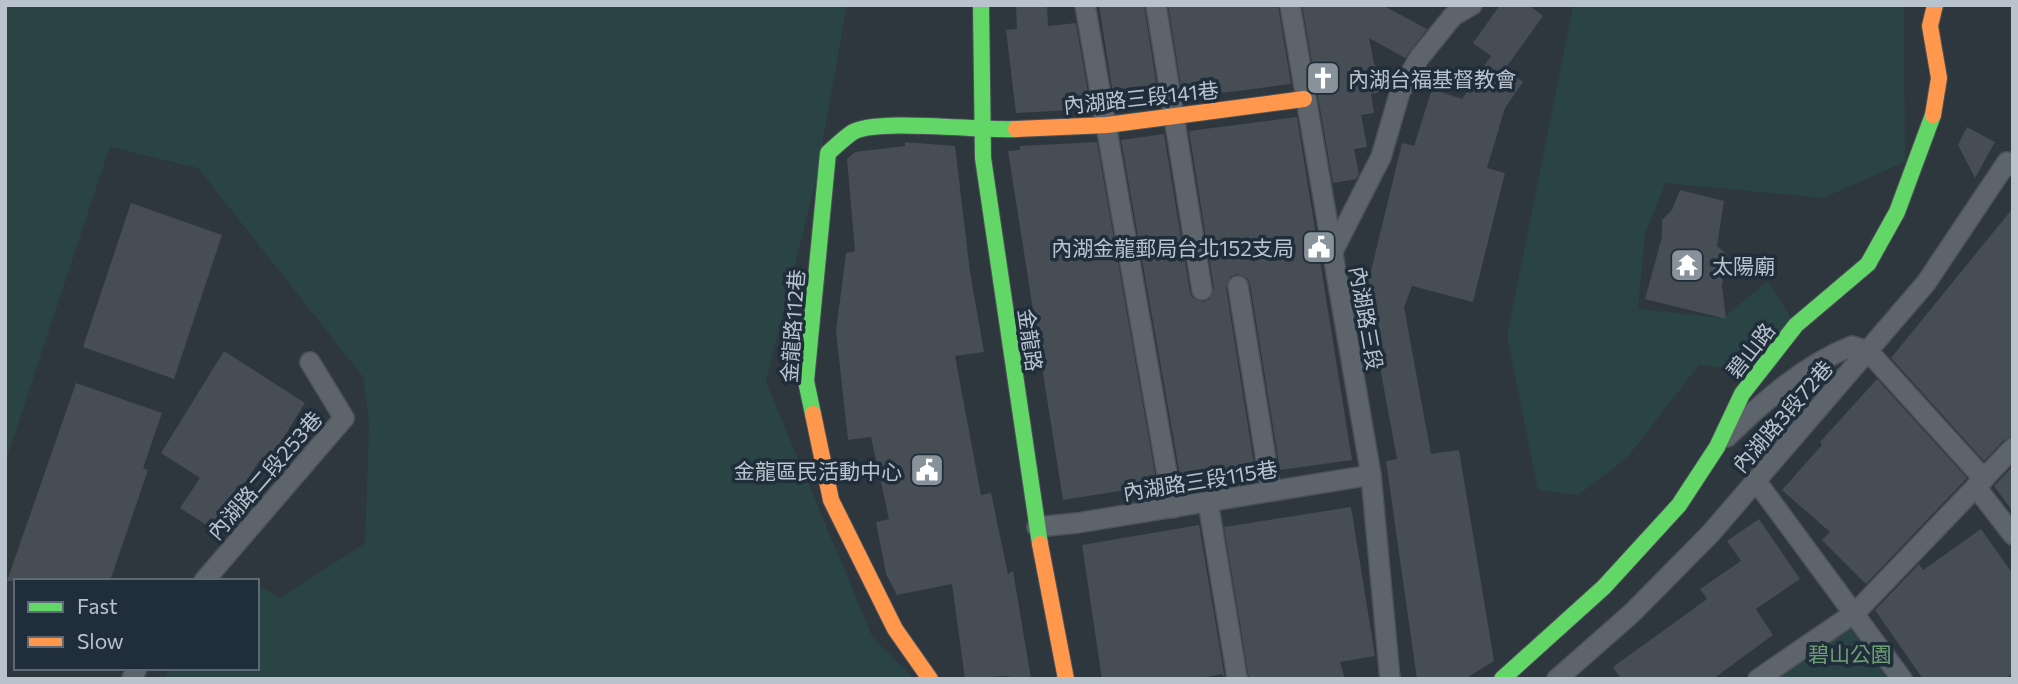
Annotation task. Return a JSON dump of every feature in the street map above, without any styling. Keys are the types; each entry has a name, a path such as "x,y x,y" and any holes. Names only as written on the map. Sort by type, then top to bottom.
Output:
{"street":[{"name":"金龍路","path":"981,5 981,131 1037,527 1066,679"},
{"path":"1085,5 1173,508"},
{"path":"1156,5 1202,290"},
{"path":"1290,5 1332,253"},
{"name":"內湖路三段","path":"1390,679 1371,475 1332,253 1381,157 1401,92 1419,58 1453,16 1472,5"},
{"name":"碧山路","path":"1502,679 1604,587 1679,505 1717,447 1742,394 1796,326 1868,264 1897,212 1931,126 1939,78 1930,26 1935,5"},
{"name":"內湖路三段141巷","path":"981,131 1107,125 1304,99"},
{"name":"金龍路112巷","path":"930,679 895,629 831,500 806,381 807,367 828,152 855,131 899,125 981,131"},
{"name":"內湖路3段72巷","path":"1558,679 1673,574 1756,481 1926,283 2007,162 2013,166"},
{"path":"1238,286 1271,491"},
{"path":"1717,447 1767,401 1828,355 1852,346 1868,351 1980,483 2013,536"},
{"name":"內湖路二段253巷","path":"206,579 344,418 310,362"},
{"path":"1758,679 1856,612 2013,448"},
{"name":"內湖路三段115巷","path":"1037,527 1173,508 1371,475"},
{"path":"1756,481 1856,612 1902,679"},
{"path":"1208,502 1237,677"}],"green space":[{"path":"5,5 847,5 815,184 766,382 873,638 915,679 165,679 168,670 259,670 259,585 280,598 365,543 369,424 363,377 198,168 110,147 5,463"},
{"path":"1573,5 1904,5 1905,162 1823,198 1666,183 1645,234 1638,309 1723,318 1768,281 1793,321 1748,371 1699,365 1627,458 1578,495 1538,490 1507,335"},
{"name":"碧山公園","path":"1857,617 1900,679 1769,679"}],"building":[{"path":"1016,5 1047,5 1048,26 1076,23 1091,109 1016,113 1006,30 1017,29"},
{"path":"1099,5 1144,5 1159,101 1115,107"},
{"path":"1168,5 1278,5 1291,84 1183,98"},
{"path":"1302,5 1382,5 1427,29 1405,58 1369,38 1380,92 1371,94 1374,113 1361,115 1367,147 1354,149 1359,174 1356,179 1333,183"},
{"path":"1500,5 1529,5 1543,16 1505,69 1523,82 1505,108 1487,168 1505,173 1473,302 1412,286 1404,307 1431,454 1459,450 1494,661 1465,679 1417,679 1386,461 1397,459 1368,302 1361,299 1372,267 1402,143 1414,146 1432,89 1462,99 1491,56 1473,43"},
{"path":"1297,117 1352,460 1280,470 1250,284 1247,278 1237,274 1230,277 1226,288 1255,470 1181,481 1121,140 1164,134 1190,292 1193,298 1203,302 1210,299 1214,288 1189,131"},
{"path":"1967,127 1995,142 1975,178 1958,145"},
{"path":"905,142 955,146 970,272 984,352 955,356 981,495 991,493 1008,574 1013,571 1031,679 1003,676 965,679 952,584 897,595 886,574 876,522 889,519 871,437 848,440 836,331 846,253 855,251 847,159 855,152 905,146"},
{"path":"1097,142 1157,485 1063,500 1008,151 1020,150 1020,146"},
{"path":"1680,190 1724,201 1717,246 1727,254 1722,286 1726,319 1645,299 1662,237 1662,220 1672,210"},
{"path":"131,203 222,235 174,379 83,347"},
{"path":"2013,208 2013,436 2004,440 1984,461 1891,358"},
{"path":"224,351 305,403 267,464 260,460 214,530 180,508 200,478 161,453"},
{"path":"1877,379 1967,478 1866,584 1822,540 1830,532 1782,490 1822,445 1820,442"},
{"path":"76,383 162,413 143,468 148,470 111,579 7,581"},
{"path":"2013,466 2013,512 1994,486"},
{"path":"1351,507 1375,656 1340,662 1345,679 1249,679 1224,527"},
{"path":"1759,519 1800,579 1756,609 1773,635 1713,679 1621,679 1613,667 1707,599 1700,589 1741,561 1727,541"},
{"path":"1199,525 1225,679 1222,674 1195,679 1102,679 1082,545"},
{"path":"1981,529 2013,574 2013,673 2004,679 1923,679 1875,610 1919,564 1923,570"}],"traffic: fast":[{"path":"981,5 983,158 1040,544"},
{"path":"1502,679 1604,587 1679,505 1717,447 1742,394 1796,325 1868,264 1897,212 1933,115"},
{"path":"813,414 806,381 828,153 853,132 866,128 906,125 1016,129"}],"traffic: slow":[{"path":"1933,115 1939,78 1930,26 1935,5"},
{"path":"1016,129 1107,125 1304,99"},
{"path":"813,414 831,500 895,629 930,679"},
{"path":"1040,544 1066,679"}],"place":[{"name":"內湖台福基督教會","path":"1323,78"},
{"name":"內湖金龍郵局台北152支局","path":"1319,247"},
{"name":"太陽廟","path":"1687,265"},
{"name":"金龍區民活動中心","path":"927,470"}]}
